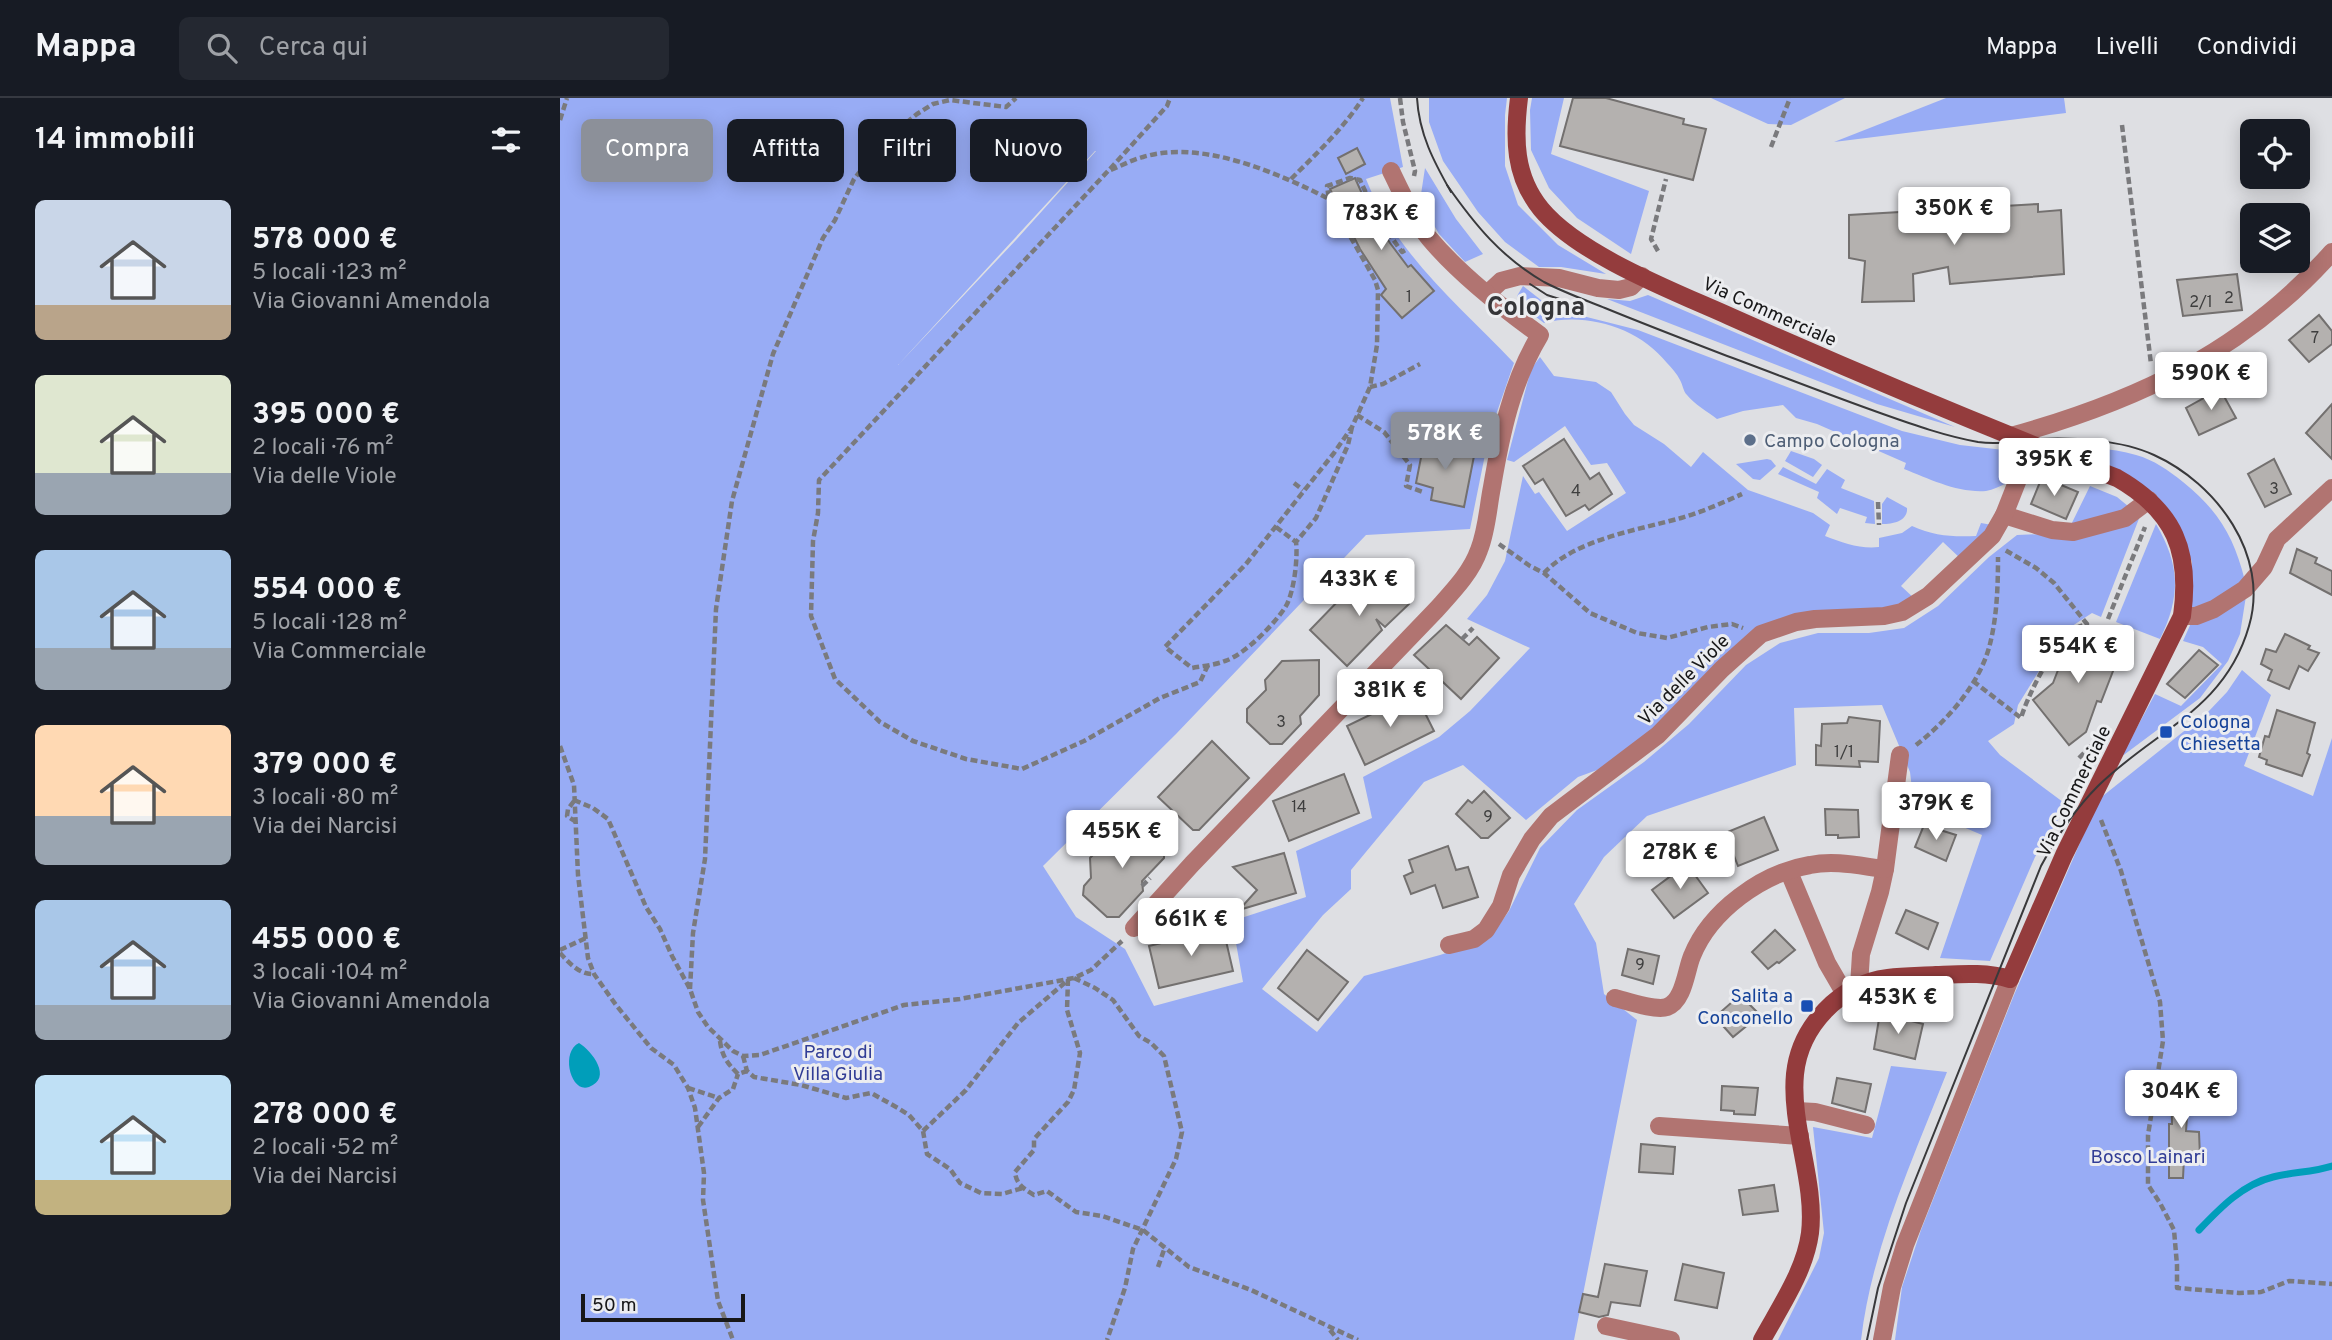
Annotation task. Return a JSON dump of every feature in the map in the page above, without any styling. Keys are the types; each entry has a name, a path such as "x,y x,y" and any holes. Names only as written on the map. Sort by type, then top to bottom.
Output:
{"main road":[{"name":"Via Commerciale","path":"1519,98 1515,137 1520,173 1530,194 1555,224 1578,242 1642,276 1828,360 2117,478 2152,502 2176,535 2185,581 2182,616 2064,855 2010,979"},
{"path":"1762,1340 1801,1264 1810,1233 1795,1074 1803,1044 1818,1018 1832,1003 1852,990 1888,978 1968,974 1996,975 2010,979"}],"street":[{"path":"1134,928 1436,610 1469,569 1479,550 1498,451 1512,398 1526,359 1541,335 1487,294 1428,237 1391,171"},
{"path":"2011,436 2070,419 2172,377 2247,331 2272,311 2332,253"},
{"path":"1487,294 1501,281 1520,276 1559,278 1598,288 1619,290 1631,287 1642,276"},
{"name":"Via delle Viole","path":"1449,945 1474,939 1486,930 1501,906 1511,875 1532,839 1551,816 1658,735 1721,668 1761,634 1796,622 1832,617 1884,616 1914,606 1984,545 2004,515 2032,444"},
{"path":"2182,616 2196,616 2214,609 2245,589 2259,575 2277,539 2332,488"},
{"path":"2004,515 2052,530 2073,531 2125,518 2152,502"},
{"path":"1852,990 1885,870 1900,755"},
{"path":"1615,998 1667,1007 1678,1000 1700,937 1716,917 1752,889 1810,865 1840,863 1885,870"},
{"path":"1789,872 1827,963 1852,990"},
{"name":"Via Commerciale","path":"1882,1340 1892,1287 1905,1245 2010,979"},
{"path":"1797,1111 1815,1112 1866,1125"},
{"path":"1659,1126 1800,1136"},
{"path":"1606,1326 1671,1340"}],"path":[{"path":"560,120 567,98"},
{"path":"690,989 693,933 705,859 716,609 732,501 773,354 823,238 855,179 884,141 933,104 950,100 1006,107 1016,98"},
{"path":"1170,98 1167,106 1108,171 820,480 813,541 811,616 835,679 880,722 926,746 966,759 1022,769 1084,741 1160,698 1200,682 1208,664"},
{"path":"1291,179 1332,139 1363,98"},
{"path":"1400,98 1415,172 1405,199"},
{"path":"1771,147 1790,98"},
{"path":"2122,125 2153,386"},
{"path":"1108,171 1144,156 1180,152 1211,155 1291,179 1329,199"},
{"path":"1296,542 1316,518 1348,445 1352,427 1370,387 1377,345 1378,290 1375,280 1329,199 1327,186 1350,178 1360,180 1386,231 1402,252 1406,249"},
{"path":"1658,251 1651,239 1666,179"},
{"path":"1370,387 1383,384 1420,364"},
{"path":"1357,415 1384,432 1410,465 1406,486 1423,492"},
{"path":"1276,527 1296,542 1298,555 1286,605 1268,628 1241,653 1226,661 1192,668 1165,647 1237,573 1276,527 1352,427"},
{"path":"1294,483 1303,490"},
{"path":"1545,573 1554,562 1580,548 1713,508 1742,494"},
{"path":"1878,502 1879,525"},
{"path":"2108,619 2152,502"},
{"path":"1483,534 1545,573 1590,613 1637,633 1667,638 1708,627 1732,624 1761,634"},
{"path":"1900,755 1944,721 1973,681 1986,656 1994,622 1998,546 2036,568 2054,583 2087,624 2075,628 2064,637 2025,702 2021,718 1973,681"},
{"path":"1462,639 1473,628"},
{"path":"560,746 575,785 578,875 588,958 594,974 639,1035 674,1065 688,1088 698,1128 704,1173 703,1200 718,1301 733,1340"},
{"path":"574,800 593,808 608,819 646,908 660,929 690,989 698,1012 720,1041 743,1056 760,1055 904,1005 960,999 1071,979 1091,970 1134,928"},
{"path":"574,800 567,816 576,822"},
{"path":"2088,808 2099,815 2121,871 2160,1002 2163,1041 2148,1135 2147,1185 2174,1230 2177,1289 2239,1293 2261,1292 2289,1281 2332,1284"},
{"path":"586,938 560,951 580,971 594,974"},
{"path":"923,1131 966,1090 1018,1023 1071,979"},
{"path":"1071,979 1067,1010 1080,1053 1074,1090 1068,1102 1034,1139 1034,1150 1014,1172 1015,1179 1034,1195 1047,1191 1076,1212 1102,1216 1143,1230 1189,1267 1251,1290 1358,1340"},
{"path":"1071,979 1096,988 1113,1000 1139,1036 1164,1056 1181,1132 1176,1159 1133,1249 1125,1288 1107,1340"},
{"path":"720,1041 722,1056 738,1074"},
{"path":"743,1056 747,1071 754,1077 801,1085 846,1098 871,1093 909,1115 923,1131 927,1154 950,1169 960,1183 981,1194 1002,1194 1023,1188"},
{"path":"738,1074 747,1071"},
{"path":"698,1128 719,1098 733,1089 738,1074"},
{"path":"688,1088 719,1098"},
{"path":"1158,1267 1165,1247"},
{"path":"1328,1327 1338,1340"}],"green space":[{"name":"Parco di Villa Giulia","path":"560,98 1390,98 1403,167 1366,179 1378,206 1411,255 1514,363 1489,435 1470,529 1366,535 1176,734 1043,866 1076,917 1125,949 1154,1006 1243,982 1232,921 1306,897 1296,851 1372,818 1363,777 1439,737 1470,711 1530,648 1467,619 1487,595 1505,561 1523,476 1535,494 1539,492 1567,531 1626,493 1607,463 1591,465 1565,426 1514,462 1507,460 1531,369 1540,357 1554,376 1596,382 1611,392 1634,425 1664,444 1691,467 1703,452 1748,490 1813,513 1830,525 1825,536 1832,539 1858,546 1879,547 1879,538 1902,533 1912,526 1936,534 1976,536 1981,523 1992,525 1961,559 1943,542 1901,586 1916,600 1903,607 1784,619 1608,766 1578,777 1526,820 1463,765 1424,782 1351,870 1351,889 1323,915 1262,989 1317,1032 1364,976 1489,939 1509,911 1540,848 1577,810 1644,762 1689,724 1746,665 1780,643 1818,633 1869,633 1904,628 1938,606 1989,557 2017,535 2067,533 2090,486 2117,497 2140,516 2101,617 2092,613 2063,632 2018,705 2014,724 1988,741 2000,755 2067,805 2035,857 1990,961 1940,958 1982,835 1914,806 1910,772 1882,705 1794,708 1796,765 1647,816 1604,857 1574,904 1596,943 1604,994 1637,1020 1574,1340 560,1340","holes":["970,119 1087,119 1087,160 1096,151 1087,161 1087,182 1068,182 898,365 1066,182 970,182"]},
{"path":"1429,98 1507,98 1505,166 1518,205 1558,245 1606,274 1561,267 1539,267 1505,242 1478,212 1443,161 1429,122"},
{"path":"1532,98 1564,98 1551,154 1649,191 1631,254 1577,218 1549,188 1531,150"},
{"path":"1711,98 1845,98 1791,125 1768,124"},
{"path":"1946,98 2064,98 2066,113 1834,142"},
{"path":"1425,168 1456,219 1483,254 1465,262 1439,234 1420,201"},
{"path":"1523,286 1541,300 1567,312 1638,330 1902,431 1960,445 2004,450 2010,465 2007,483 1986,491 1965,490 1944,484 1904,469 1906,463 1817,424 1796,418 1783,405 1743,411 1717,419 1690,398 1673,369 1642,340 1611,326 1594,322 1560,320 1544,323 1520,305 1517,296"},
{"path":"1648,295 1955,427 1877,404 1607,299 1630,301"},
{"path":"2055,446 2126,452 2149,460 2172,473 2216,514 2236,551 2245,581 2212,604 2191,609 2192,562 2182,533 2166,506 2146,489"},
{"path":"1791,451 1814,459 1822,465 1813,477 1785,461"},
{"path":"1767,459 1776,466 1760,480 1753,479 1736,464"},
{"path":"1783,467 1816,484 1827,469 1845,480 1841,488 1874,501 1875,524 1865,523 1867,517 1840,508 1837,514 1817,498 1819,492 1778,474"},
{"path":"1887,497 1907,508 1907,512 1899,521 1882,524 1882,504"},
{"path":"2156,524 2170,553 2175,581 2172,609 2160,639 2116,622"},
{"path":"2246,596 2240,634 2228,661 2200,698 2121,757 2155,694 2181,706 2222,664 2203,647 2183,641 2191,623"},
{"name":"Bosco Lainari","path":"2242,670 2271,695 2244,766 2313,796 2332,738 2332,1340 1895,1340 1902,1287 1921,1230 2014,995 2099,799 2208,712 2227,692"},
{"path":"1891,1066 1947,1072 1884,1237 1866,1305 1861,1340 1778,1340 1819,1258 1824,1233 1813,1127 1872,1138"}],"shaded area":[{"path":"579,1043 594,1058 600,1071 596,1083 589,1087 577,1084 570,1071 570,1055"}],"building":[{"path":"1573,98 1606,98 1684,119 1683,124 1706,129 1693,180 1560,146"},
{"path":"1357,148 1365,164 1346,174 1338,158"},
{"path":"1355,178 1371,214 1390,243 1408,267 1411,265 1434,291 1402,318 1381,295 1386,289 1360,249 1330,189"},
{"path":"2038,204 2038,212 2061,210 2064,274 1950,284 1948,267 1913,274 1914,301 1862,302 1865,261 1849,258 1849,215"},
{"path":"2237,274 2242,310 2183,316 2177,280"},
{"path":"2319,315 2332,331 2332,344 2309,362 2289,340"},
{"path":"2220,389 2236,418 2199,435 2186,408"},
{"path":"2332,404 2332,459 2306,433"},
{"path":"1425,437 1448,442 1446,449 1474,456 1464,507 1431,500 1433,488 1416,483"},
{"path":"1564,439 1590,479 1599,473 1612,494 1589,510 1585,505 1566,516 1543,479 1535,484 1523,466"},
{"path":"2274,459 2291,494 2265,507 2248,474"},
{"path":"2042,477 2078,492 2066,519 2031,504"},
{"path":"2297,549 2317,558 2315,563 2332,571 2332,595 2290,573"},
{"path":"1379,573 1409,604 1385,627 1376,619 1382,630 1347,666 1310,630 1355,582 1363,589"},
{"path":"1446,625 1469,645 1477,637 1499,658 1461,699 1414,655"},
{"path":"2086,632 2111,642 2108,648 2120,653 2101,702 2097,701 2086,732 2069,745 2033,700 2053,683 2072,634 2083,639"},
{"path":"2285,634 2319,653 2308,671 2299,666 2289,689 2268,680 2272,670 2261,664 2266,649 2276,652"},
{"path":"2199,650 2218,665 2185,698 2167,684"},
{"path":"1319,660 1319,695 1300,716 1301,724 1282,744 1270,744 1247,722 1247,709 1266,690 1265,680 1282,661"},
{"path":"1415,693 1434,731 1365,765 1347,726"},
{"path":"2277,710 2315,723 2307,753 2310,755 2302,776 2266,764 2267,760 2259,757 2265,736 2269,737"},
{"path":"1849,717 1880,721 1878,762 1859,761 1860,767 1816,765 1816,745 1821,746 1822,724 1847,723"},
{"path":"1212,741 1249,778 1199,830 1193,830 1158,797"},
{"path":"1344,774 1359,813 1289,841 1273,801"},
{"path":"1484,791 1510,818 1488,838 1481,838 1456,814 1468,800 1472,803"},
{"path":"1825,809 1858,810 1859,837 1838,838 1838,835 1826,835"},
{"path":"1764,817 1778,850 1738,866 1725,833"},
{"path":"1130,824 1137,824 1164,847 1164,858 1142,881 1143,891 1119,917 1107,917 1083,895 1084,886 1091,878 1090,858 1111,836 1120,836"},
{"path":"1924,825 1956,835 1946,861 1915,847"},
{"path":"1448,846 1456,870 1468,867 1478,897 1443,908 1435,885 1411,894 1404,876 1413,872 1409,860"},
{"path":"1284,853 1296,893 1239,910 1257,890 1233,867"},
{"path":"1687,864 1708,893 1674,918 1652,890"},
{"path":"1906,910 1938,923 1928,949 1896,933"},
{"path":"1223,928 1233,971 1159,988 1149,946"},
{"path":"1775,930 1795,950 1768,969 1752,952"},
{"path":"1628,949 1659,956 1653,984 1622,975"},
{"path":"1307,950 1348,982 1318,1020 1278,988"},
{"path":"1740,995 1760,1015 1733,1037 1715,1017"},
{"path":"1880,1013 1923,1024 1915,1059 1874,1049"},
{"path":"1837,1078 1871,1084 1865,1112 1832,1103"},
{"path":"2190,1078 2186,1131 2199,1132 2200,1157 2184,1158 2183,1178 2169,1178 2171,1079"},
{"path":"1722,1086 1758,1088 1755,1115 1721,1110"},
{"path":"1641,1144 1675,1147 1673,1174 1639,1172"},
{"path":"1774,1185 1778,1211 1743,1215 1739,1190"},
{"path":"1605,1264 1647,1271 1640,1306 1611,1302 1608,1315 1599,1317 1579,1312 1583,1294 1598,1297"},
{"path":"1683,1264 1724,1273 1717,1308 1675,1300"}],"waterway":[{"path":"2199,1230 2224,1205 2262,1180 2332,1166"}],"tram line":[{"path":"1417,98 1424,136 1451,192"},
{"path":"1447,185 1468,214 1502,251 1529,272 1559,289 1823,392 1966,440 1985,443 2081,439 2141,450 2177,467 2198,484 2233,524 2245,548 2252,573 2253,599 2249,626 2238,655 2223,679 2186,717 2120,766 2098,786 2066,824 2041,866 1906,1203 1878,1288 1867,1340"},
{"path":"1530,284 1547,295 1578,305"}],"place":[{"name":"Campo Cologna","path":"1750,440"},
{"name":"Cologna Chiesetta","path":"2166,732"},
{"name":"Salita a Conconello","path":"1807,1006"}],"district":[{"name":"Cologna","path":"1536,306"}]}
